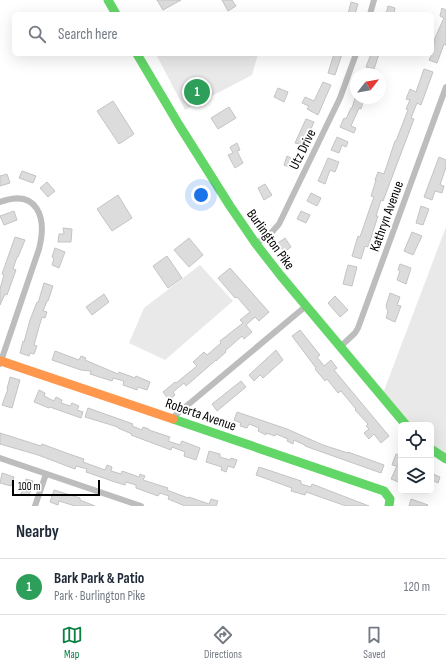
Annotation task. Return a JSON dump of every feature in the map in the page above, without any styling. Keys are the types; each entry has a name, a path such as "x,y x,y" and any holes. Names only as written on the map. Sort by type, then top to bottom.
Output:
{"main road":[{"path":"108,0 115,12"},
{"name":"Burlington Pike","path":"138,56 179,126 256,244 403,422"},
{"name":"Roberta Avenue","path":"1,362 384,491 389,501"},
{"path":"434,451 446,459"}],"street":[{"path":"371,12 374,0"},
{"name":"Utz Drive","path":"256,244 272,232 279,224 340,98 355,56"},
{"name":"Kathryn Avenue","path":"340,347 355,333 358,328 446,88"},
{"path":"0,202 23,198 32,203 38,212 42,235 39,249 1,362"},
{"path":"171,419 306,306"},
{"path":"0,458 141,506"},
{"path":"35,506 46,474"}],"shaded area":[{"path":"157,56 257,56 252,75 185,110"},
{"path":"446,227 446,459 434,451 434,422 404,422 382,396"},
{"path":"200,265 233,301 165,360 129,343 144,308"}],"building":[{"path":"157,0 181,0 163,10"},
{"path":"222,0 232,0 236,6 228,11"},
{"path":"351,2 358,4 356,12 348,12"},
{"path":"388,6 395,8 394,12 386,12"},
{"path":"442,8 446,10 446,45 444,44 437,63 429,60 431,56 434,56 434,40 444,18 440,16"},
{"path":"333,56 341,56 335,75 328,73"},
{"path":"370,56 378,56 374,68 366,67"},
{"path":"424,69 433,72 421,105 417,103 411,118 414,119 383,201 381,200 376,216 378,216 368,247 365,246 361,259 352,256 358,236 360,237 374,197 371,196 378,172 384,174 395,141 408,110 406,109 410,100 406,99 410,89 416,92"},
{"path":"323,82 331,85 318,115 307,109 309,106 302,103 305,97 314,101"},
{"path":"278,88 288,92 284,102 274,97"},
{"path":"113,101 134,134 119,144 97,111"},
{"path":"353,104 362,104 361,109 359,108 351,126 356,128 354,133 340,127 344,118 346,119"},
{"path":"229,107 236,118 218,129 211,118"},
{"path":"306,119 314,122 310,131 308,130 303,145 295,143"},
{"path":"337,137 348,142 346,147 342,145 339,153 331,150"},
{"path":"237,143 240,150 237,151 243,163 235,168 228,155 233,153 230,147"},
{"path":"287,156 297,161 293,169 284,165"},
{"path":"439,157 446,160 446,167 440,185 444,186 442,193 435,191 432,200 424,197"},
{"path":"328,158 339,162 335,172 330,170 325,184 318,181"},
{"path":"22,171 36,176 33,183 19,178"},
{"path":"7,174 10,183 0,186 0,176"},
{"path":"47,182 55,191 48,197 40,188"},
{"path":"265,184 272,195 264,200 258,188"},
{"path":"311,193 321,198 317,206 307,201"},
{"path":"118,195 132,218 112,231 97,209"},
{"path":"421,206 429,209 423,225 416,223"},
{"path":"14,211 17,220 4,225 0,216"},
{"path":"301,211 310,215 306,223 297,219"},
{"path":"63,228 72,229 71,242 58,242 59,234 64,234"},
{"path":"412,232 422,236 413,255 404,251"},
{"path":"15,237 25,240 13,269 16,270 7,295 5,294 0,305 0,289 4,275 2,274"},
{"path":"189,238 203,255 189,267 174,250"},
{"path":"285,238 291,247 284,252 278,243"},
{"path":"55,248 65,252 59,268 52,265 54,258 52,257"},
{"path":"167,256 182,278 168,288 153,266"},
{"path":"400,264 411,268 406,284 397,280 400,271 398,270"},
{"path":"348,265 357,267 352,286 343,284"},
{"path":"230,268 269,312 259,321 255,317 246,325 252,332 244,339 242,336 216,361 186,386 184,383 173,392 175,395 169,400 163,392 197,366 193,362 204,352 207,355 221,343 220,341 243,323 240,320 250,312 237,297 235,298 218,278"},
{"path":"44,283 53,286 43,311 47,312 45,318 42,317 39,327 34,345 37,346 34,354 30,353 29,356 20,353 30,320 37,302 38,303"},
{"path":"390,293 400,297 397,305 401,306 395,322 386,318 388,312 386,306"},
{"path":"104,294 109,302 92,315 86,307"},
{"path":"335,296 348,310 340,317 328,303"},
{"path":"300,330 320,355 317,357 324,366 331,360 337,368 334,370 389,436 381,443 374,434 369,439 364,433 369,429 366,426 368,424 341,391 338,393 327,379 325,381 315,369 316,368 292,336"},
{"path":"276,350 283,360 263,378 260,375 254,381 249,375"},
{"path":"55,351 79,360 81,356 86,358 85,360 118,374 119,372 135,378 136,376 150,382 147,390 138,387 137,390 123,385 124,381 113,378 112,381 90,374 91,371 81,370 52,360"},
{"path":"10,377 20,380 12,408 2,405 8,389"},
{"path":"241,381 246,387 217,411 212,404"},
{"path":"39,390 45,393 44,396 54,401 56,397 62,400 61,403 70,406 72,403 79,406 77,410 83,412 81,418 34,402"},
{"path":"88,408 133,424 132,426 142,430 143,427 170,437 168,441 180,445 182,441 200,448 196,460 184,456 185,452 172,447 171,450 131,435 132,434 118,427 85,417"},
{"path":"237,412 287,429 323,445 384,465 381,473 305,446 294,440 293,444 287,441 288,439 276,434 275,436 266,433 266,435 258,431 259,428 249,424 247,428 240,426 241,423 234,420"},
{"path":"0,433 41,446 42,444 84,459 83,462 105,470 107,465 112,467 111,471 121,474 122,471 139,477 140,474 145,476 143,480 168,488 167,490 188,498 189,497 209,504 211,499 218,501 216,506 185,506 168,499 169,496 160,493 158,496 136,488 136,485 126,482 125,485 115,482 86,472 87,469 76,466 75,469 38,455 0,444"},
{"path":"209,451 220,454 220,457 230,460 231,458 237,460 234,468 228,466 226,472 221,470 222,467 206,462"},
{"path":"396,454 398,454 398,482 391,479 397,466 392,465"},
{"path":"259,467 301,481 301,484 311,487 312,484 369,506 346,506 306,492 305,495 291,491 292,488 256,475"},
{"path":"2,473 14,477 11,486 0,483"},
{"path":"434,474 440,477 438,483 434,481"},
{"path":"26,479 33,481 29,496 21,494"},
{"path":"54,490 80,498 80,500 95,506 75,506 59,501 58,505 50,502"},
{"path":"411,499 428,505 409,506"}],"traffic: fast":[{"path":"108,0 115,12"},
{"path":"138,56 179,125 256,244 403,422"},
{"path":"173,419 384,491 390,499 389,506"},
{"path":"434,451 446,459"}],"traffic: slow":[{"path":"1,361 173,419"}],"place":[{"name":"Bark Park & Patio","path":"197,92"}]}
